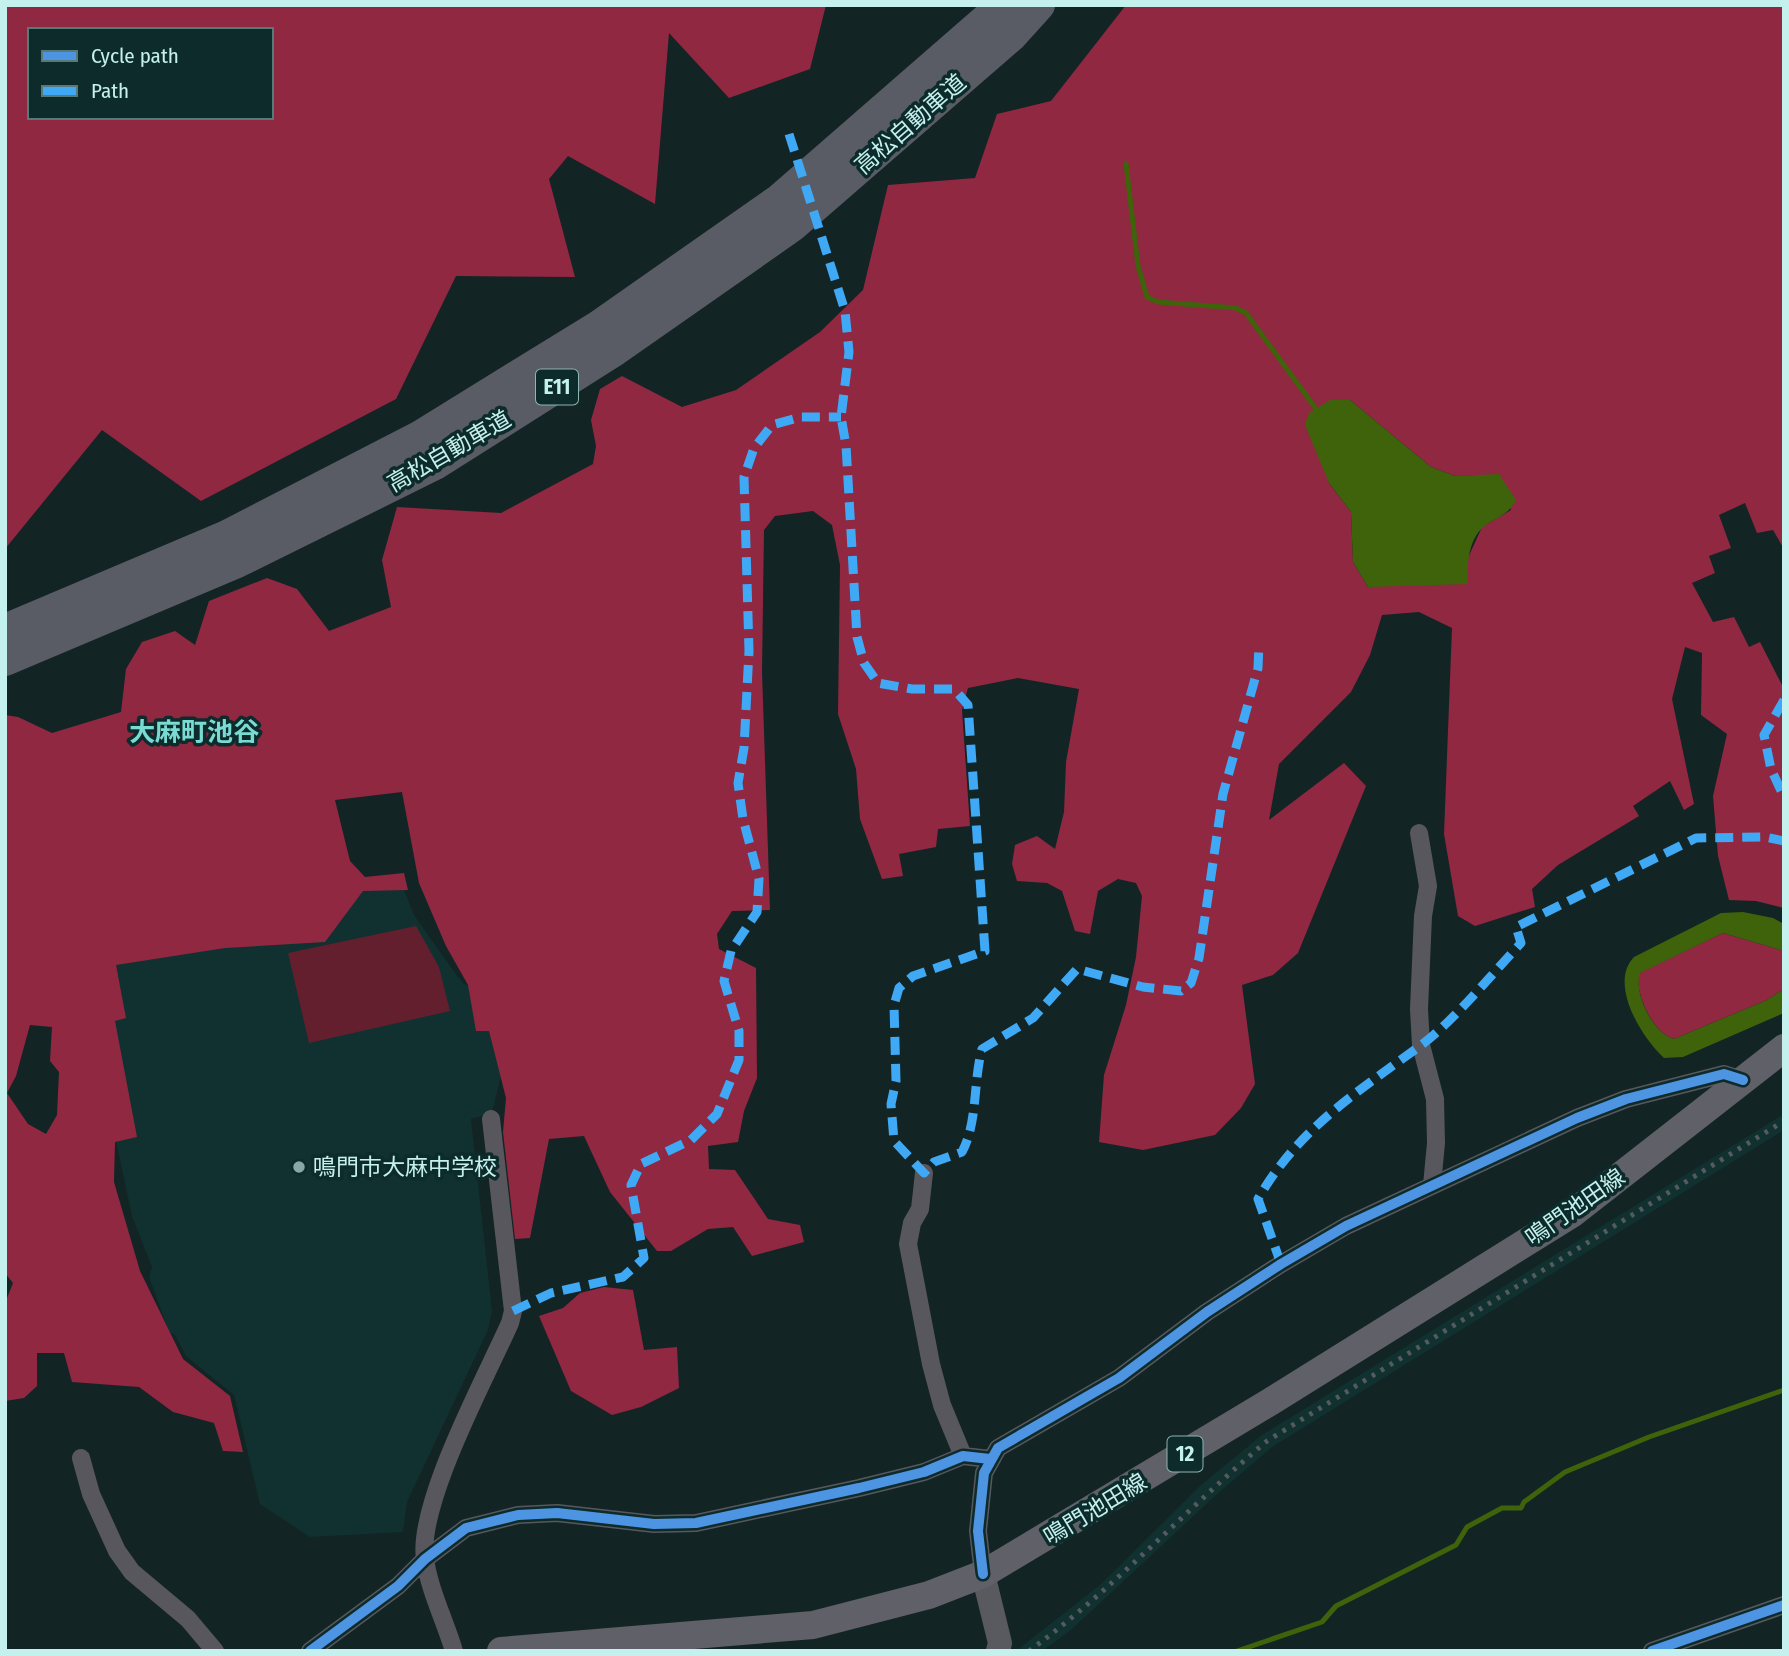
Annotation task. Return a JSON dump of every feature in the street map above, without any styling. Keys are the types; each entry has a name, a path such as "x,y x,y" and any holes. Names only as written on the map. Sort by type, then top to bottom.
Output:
{"highway":[{"name":"高松自動車道","path":"5,630 239,530 419,437 599,326 779,200 1003,5"},
{"name":"高松自動車道","path":"5,660 237,562 435,464 615,350 792,226 1011,36 1039,5"}],"main road":[{"name":"鳴門池田線","path":"501,1651 813,1625 929,1595 983,1574 1270,1402 1573,1213 1784,1048"},
{"path":"983,1574 1000,1643 998,1651"}],"street":[{"path":"1419,833 1428,886 1422,928 1419,1009 1421,1045 1435,1099 1436,1143 1432,1185"},
{"path":"983,1574 978,1531 984,1473 998,1448 1016,1436 1119,1378 1208,1312 1281,1264 1346,1226 1577,1118 1626,1100 1724,1074 1743,1080"},
{"path":"454,1651 425,1559 425,1533 446,1463 507,1331 513,1311 491,1119"},
{"path":"924,1173 920,1209 912,1223 908,1244 930,1364 942,1405 963,1456"},
{"path":"310,1651 397,1586 425,1559 466,1528 518,1515 556,1513 654,1524 696,1523 924,1472 963,1456 990,1459"},
{"path":"81,1458 91,1494 117,1552 132,1572 188,1619 215,1651"},
{"path":"1652,1651 1784,1605"}],"shaded area":[{"path":"5,5 826,5 810,69 729,98 669,33 655,204 568,156 549,179 575,277 456,276 396,399 201,501 102,430 5,549"},
{"path":"1126,5 1784,5 1784,549 1773,530 1757,533 1745,503 1719,515 1731,548 1709,556 1715,573 1692,583 1713,622 1734,617 1749,647 1760,642 1784,689 1784,908 1756,901 1729,900 1718,856 1713,796 1727,734 1701,715 1702,653 1685,647 1672,699 1694,804 1684,810 1670,781 1633,806 1639,816 1558,865 1532,889 1535,907 1475,926 1458,916 1444,834 1452,628 1419,612 1382,615 1370,655 1351,692 1279,764 1269,820 1344,763 1366,786 1298,953 1273,975 1242,985 1255,1084 1241,1108 1215,1135 1143,1150 1099,1142 1104,1075 1126,1005 1136,957 1142,896 1136,883 1118,879 1098,891 1090,934 1075,931 1062,891 1047,883 1017,881 1012,864 1015,845 1037,836 1055,849 1064,812 1066,762 1079,689 1018,678 968,688 962,710 970,826 938,829 936,847 899,854 903,876 882,879 860,819 856,769 838,714 840,565 832,525 813,511 775,516 764,530 762,672 770,910 732,911 717,934 719,949 756,968 757,1078 744,1111 738,1142 708,1146 709,1169 735,1170 768,1219 800,1225 804,1242 752,1256 733,1227 708,1229 671,1251 657,1251 610,1192 584,1136 549,1139 530,1238 515,1239 503,1132 506,1098 489,1031 476,1031 468,985 446,946 419,883 402,792 335,800 350,861 365,877 404,873 408,890 363,891 325,942 225,948 116,965 126,1018 115,1021 137,1137 115,1142 114,1182 140,1271 183,1359 230,1396 243,1452 223,1451 214,1423 173,1412 139,1387 72,1382 64,1353 37,1353 37,1386 24,1398 5,1401 5,1303 13,1283 5,1273 5,715 18,717 52,733 121,712 126,669 142,642 175,631 195,645 209,601 267,578 297,589 329,631 391,607 382,560 397,507 501,513 593,464 596,446 591,420 600,389 622,376 682,407 736,390 820,332 863,290 888,185 975,178 997,114 1051,101","holes":["1350,400 1431,467 1455,476 1499,475 1511,510 1482,527 1467,560 1368,587 1353,562 1351,512 1329,483","30,1025 52,1027 50,1061 59,1072 57,1115 46,1134 28,1124 7,1093 16,1076"]},
{"path":"1330,400 1350,400 1431,467 1455,476 1499,474 1516,500 1507,512 1486,525 1475,537 1469,560 1468,584 1368,587 1353,562 1351,512 1329,483 1305,425 1309,413"},
{"name":"鳴門市大麻中学校","path":"402,885 414,915 464,984 474,987 504,1063 492,1113 471,1119 492,1311 488,1330 407,1502 403,1532 310,1537 260,1504 234,1395 186,1356 175,1335 169,1332 149,1277 152,1267 132,1216 95,1042 109,900 327,886"},
{"path":"1743,912 1773,918 1784,924 1784,951 1723,933 1640,973 1639,991 1646,1011 1666,1036 1674,1039 1767,1000 1784,989 1784,1013 1683,1057 1664,1058 1646,1038 1631,1010 1626,996 1627,968 1634,957 1721,913"},
{"path":"416,926 439,967 450,1011 309,1043 288,953"},
{"path":"1723,933 1784,951 1784,989 1767,1000 1674,1039 1666,1036 1652,1021 1642,1001 1639,973"},
{"path":"1784,1114 1784,1130 1272,1447 1215,1496 1071,1630 1042,1651 1016,1651 1101,1584 1201,1485 1262,1435"},
{"path":"604,1287 633,1290 644,1350 677,1347 679,1388 641,1407 612,1415 571,1391 539,1316 563,1308 580,1293"}],"waterway":[{"path":"1126,164 1138,266 1147,297 1158,302 1236,308 1246,313 1319,413"},
{"path":"1237,1651 1322,1622 1336,1606 1456,1545 1467,1527 1502,1508 1521,1508 1524,1502 1565,1472 1649,1437 1784,1390"}],"railway":[{"path":"1029,1651 1121,1575 1267,1441 1784,1121"}],"marked path":[{"path":"789,134 845,311 849,352 841,417 846,445 857,637 864,663 878,683 912,689 954,689 968,705 985,951 913,976 899,988 894,1005 896,1081 891,1104 894,1141 924,1173 934,1162 962,1152 971,1128 982,1049 1033,1018 1077,969 1143,987 1181,991 1191,983 1199,958 1223,794 1258,668 1259,644"},
{"path":"513,1311 551,1293 623,1277 644,1258 631,1185 641,1164 691,1140 717,1114 739,1060 739,1031 724,981 731,951 757,912 759,879 743,819 738,783 744,748 749,651 744,477 754,448 772,425 801,417 841,417"},
{"path":"1784,700 1764,735 1771,769 1784,797"},
{"path":"1281,1264 1258,1199 1274,1174 1291,1152 1330,1114 1433,1036 1459,1011 1521,943 1516,927 1696,838 1765,837 1784,841"}],"cycle path":[{"path":"983,1574 978,1531 984,1473 998,1448 1119,1378 1207,1312 1346,1226 1577,1118 1626,1099 1724,1074 1743,1080"},
{"path":"310,1651 398,1586 425,1559 466,1528 518,1515 557,1513 654,1524 696,1523 924,1472 963,1456 990,1459"},
{"path":"1652,1651 1784,1605"}],"place":[{"name":"鳴門市大麻中学校","path":"299,1167"}],"district":[{"name":"大麻町池谷","path":"194,732"}]}
